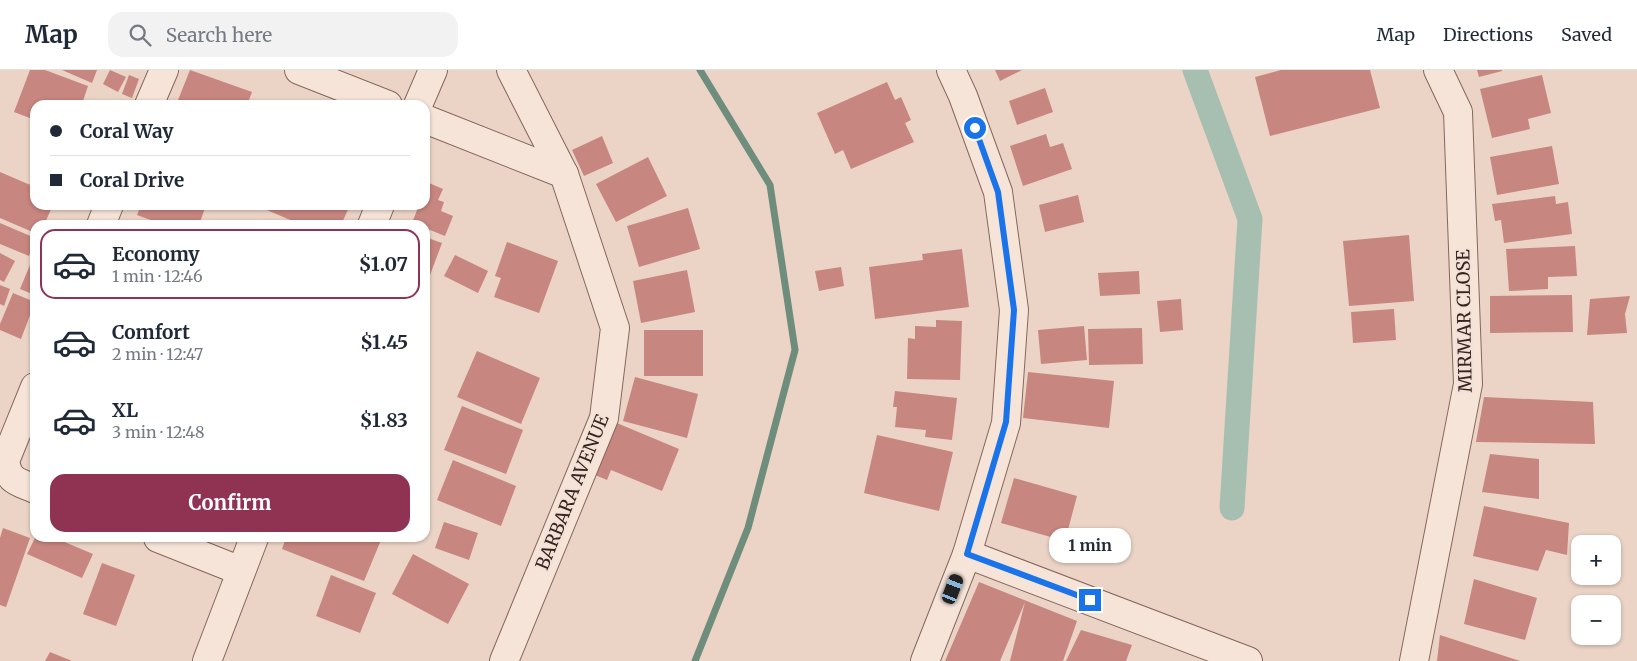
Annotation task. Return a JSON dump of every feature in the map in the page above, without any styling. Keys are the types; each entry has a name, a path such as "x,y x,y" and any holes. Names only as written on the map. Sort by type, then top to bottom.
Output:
{"street":[{"path":"151,100 164,70"},
{"path":"298,70 375,100"},
{"path":"420,100 433,70"},
{"name":"BARBARA AVENUE","path":"504,661 604,418 615,328 564,174 511,70"},
{"path":"926,661 967,554 1006,422 1014,310 998,192 963,96 950,70"},
{"name":"MIRMAR CLOSE","path":"1414,661 1468,384 1458,112 1438,70"},
{"path":"430,121 564,174"},
{"path":"30,399 5,461 7,473 14,480 30,486"},
{"path":"168,542 241,571"},
{"path":"207,661 252,542"},
{"path":"967,554 1248,661"}],"building":[{"path":"30,70 45,70 88,86 83,100 30,100 30,118 14,112"},
{"path":"62,70 97,70 92,83"},
{"path":"110,70 126,77 118,92 103,84"},
{"path":"190,70 252,92 249,100 178,100"},
{"path":"995,70 1022,70 1000,81"},
{"path":"1281,70 1370,70 1380,108 1270,136 1255,77"},
{"path":"1477,70 1502,70 1502,71 1479,77"},
{"path":"129,75 139,79 132,98 122,94"},
{"path":"1542,75 1551,113 1528,119 1530,129 1492,138 1480,89"},
{"path":"887,82 895,100 901,97 911,120 905,123 914,142 851,169 843,150 835,154 817,113"},
{"path":"1045,88 1053,112 1017,125 1009,101"},
{"path":"1046,134 1050,147 1063,143 1072,169 1023,186 1010,146"},
{"path":"602,136 613,163 584,176 572,150"},
{"path":"1552,146 1559,184 1497,195 1490,157"},
{"path":"648,157 667,196 616,222 596,184"},
{"path":"0,172 30,185 30,210 51,210 46,220 30,220 30,231 0,218"},
{"path":"430,183 443,189 438,200 444,202 441,211 453,216 445,236 430,230 430,220 413,220 417,210 430,210"},
{"path":"1078,195 1084,222 1045,232 1039,205"},
{"path":"1555,196 1556,204 1568,202 1572,234 1504,243 1501,220 1495,221 1492,204"},
{"path":"688,208 700,249 639,267 627,226"},
{"path":"139,210 204,210 201,220 150,220 137,215"},
{"path":"267,210 348,210 343,220 290,220"},
{"path":"0,223 30,236 29,256 0,244"},
{"path":"1409,235 1414,301 1349,306 1343,241"},
{"path":"430,239 442,243 430,275"},
{"path":"507,242 558,261 539,313 494,297 501,278 495,276"},
{"path":"1575,246 1577,276 1548,277 1548,289 1509,291 1506,249"},
{"path":"962,249 969,307 875,319 869,267 923,260 922,254"},
{"path":"0,253 15,261 4,282 0,280"},
{"path":"455,255 488,271 478,293 444,276"},
{"path":"30,265 30,293 20,289"},
{"path":"841,267 844,286 819,291 815,271"},
{"path":"687,270 695,312 641,323 633,281"},
{"path":"1139,271 1140,294 1100,296 1098,273"},
{"path":"0,285 10,289 4,306 0,304"},
{"path":"13,293 30,300 30,315 21,339 0,330 0,324"},
{"path":"1572,295 1573,332 1490,333 1490,296"},
{"path":"1630,296 1625,314 1627,333 1587,335 1590,299"},
{"path":"1181,299 1183,330 1160,332 1157,301"},
{"path":"1394,309 1396,340 1353,343 1351,312"},
{"path":"936,320 962,321 960,380 907,379 908,338 915,339 915,326 936,327"},
{"path":"1084,326 1087,360 1041,364 1038,330"},
{"path":"1142,328 1143,364 1089,365 1088,329"},
{"path":"644,330 703,330 703,376 644,376"},
{"path":"477,351 540,378 521,424 457,397"},
{"path":"1028,372 1114,381 1109,428 1023,418"},
{"path":"635,377 698,394 687,438 623,421"},
{"path":"895,391 957,398 952,440 925,437 926,430 895,427 897,407 893,407"},
{"path":"1484,397 1593,402 1595,444 1476,442"},
{"path":"462,406 523,430 506,474 444,450"},
{"path":"612,421 679,449 662,491 611,470 607,480 590,473"},
{"path":"877,435 953,452 939,511 864,493"},
{"path":"1490,454 1539,459 1539,499 1482,492"},
{"path":"453,460 516,486 501,526 437,500"},
{"path":"1014,478 1077,496 1065,541 1001,523"},
{"path":"1484,506 1569,523 1567,555 1546,550 1538,571 1473,556"},
{"path":"444,522 478,533 469,560 435,548"},
{"path":"3,528 30,538 6,607 0,605 0,538"},
{"path":"33,542 64,542 93,554 82,578 27,554"},
{"path":"285,542 380,542 364,581 282,549"},
{"path":"413,554 469,584 448,624 392,594"},
{"path":"102,563 135,575 116,626 83,614"},
{"path":"331,575 376,593 360,633 316,616"},
{"path":"1474,579 1537,598 1525,640 1464,624"},
{"path":"979,582 1077,621 1063,661 1010,661 1025,602 1000,661 945,661"},
{"path":"1081,630 1132,645 1126,661 1066,661"},
{"path":"1440,635 1520,661 1437,661"},
{"path":"50,652 72,661 45,661"}],"waterway":[{"path":"695,661 748,528 795,350 770,185 700,70"},
{"path":"1195,70 1250,219 1232,508"}],"route":[{"path":"975,128 998,192 1014,310 1006,422 967,554 1090,600"}]}
